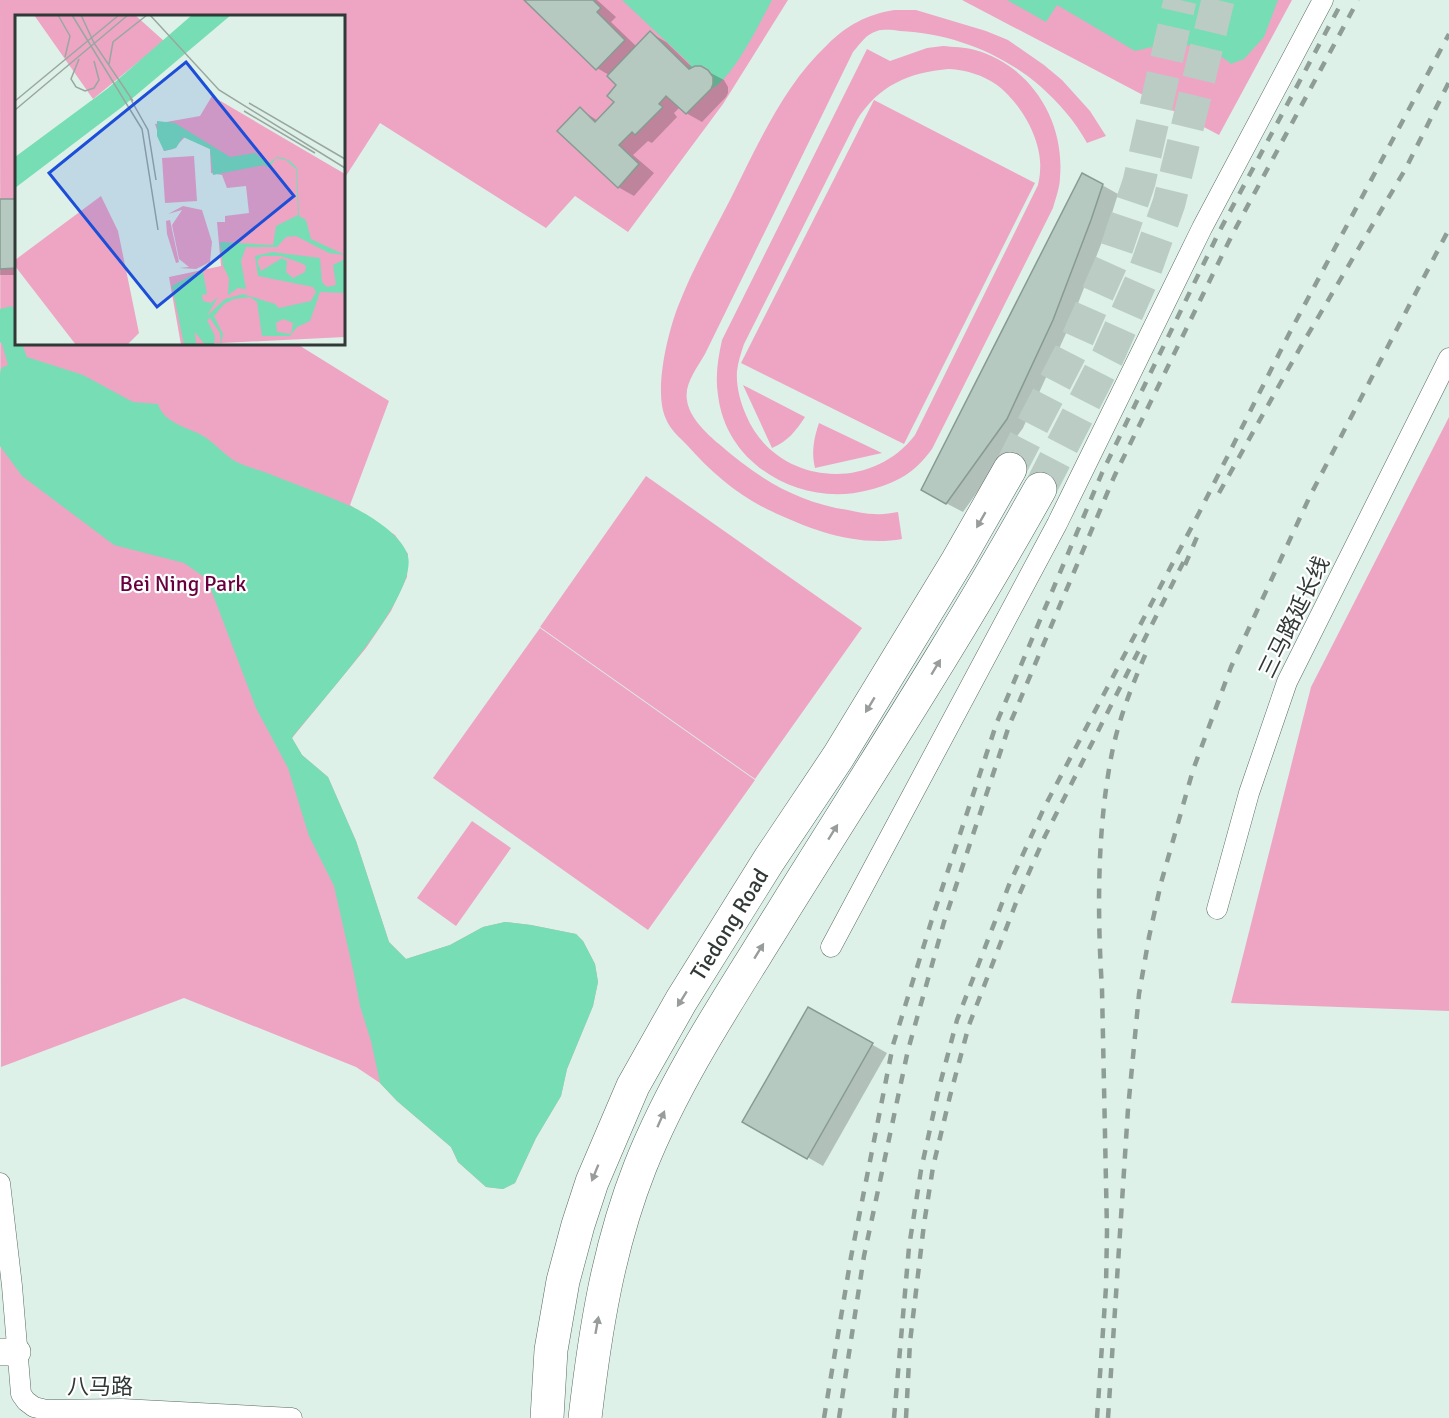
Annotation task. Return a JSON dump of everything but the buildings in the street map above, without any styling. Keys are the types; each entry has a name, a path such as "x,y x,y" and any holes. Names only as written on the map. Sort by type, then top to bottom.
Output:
{"highway":[{"name":"Tiedong Road","path":"547,1418 551,1350 563,1281 592,1182 633,1086 686,992 769,860 838,757 958,560 1010,469"},
{"name":"Tiedong Road","path":"585,1418 596,1328 608,1271 623,1215 663,1113 682,1077 1006,552 1041,489"},
{"path":"537,1418 551,1350"},
{"path":"589,1383 590,1418"}],"street":[{"path":"831,947 1057,524 1202,228 1323,0"},
{"name":"三马路延长线","path":"1217,909 1249,793 1287,682 1449,358"},
{"name":"八马路","path":"0,1183 8,1352 21,1394 26,1401 34,1407 46,1410 122,1409 292,1418"}],"green space":[{"name":"Bei Ning Park","path":"0,0 788,0 723,104 628,232 575,196 546,228 380,123 345,177 345,15 15,15 15,345 299,345 389,401 350,505 395,535 408,554 407,577 391,611 366,648 292,738 302,755 328,777 356,841 389,942 406,959 450,945 483,927 505,922 531,925 576,934 583,941 595,964 598,982 593,1006 567,1069 561,1096 536,1138 515,1183 503,1189 486,1187 458,1162 451,1147 397,1101 380,1083 356,1067 184,998 1,1067"},
{"path":"962,0 1292,0 1219,135"},
{"path":"894,10 916,10 1008,40 1062,80 1090,111 1106,136 1087,143 1060,106 1040,86 1009,64 975,47 938,36 883,30 870,34 853,52 705,354 692,376 687,388 687,400 691,412 709,435 748,468 779,487 829,506 868,514 898,512 902,539 868,541 851,539 802,525 747,498 725,482 678,436 666,419 661,393 670,330 685,291 761,137 785,97 812,61 842,32 866,18"},
{"path":"943,46 963,48 995,57 1012,68 1040,98 1057,135 1060,156 1059,185 1053,208 932,449 919,465 888,484 869,490 844,494 818,493 794,487 771,476 752,461 736,442 724,420 717,381 722,340 867,49 890,61 927,48","holes":["955,70 992,81 1022,112 1038,147 1040,159 1038,185 915,435 896,454 874,467 849,473 824,473 800,468 778,456 760,438 746,415 737,377 744,344 865,108 885,90 908,77 934,71"]},
{"path":"874,100 1035,183 904,444 741,363"},
{"path":"743,385 805,417 791,435 772,448"},
{"path":"1449,417 1449,1011 1231,1003 1311,687"},
{"path":"819,423 882,453 815,468 813,456"},
{"path":"646,476 862,628 755,779 540,627"},
{"path":"540,628 755,780 648,930 433,778"},
{"path":"472,821 511,848 456,926 417,898"}],"shaded area":[{"path":"622,0 772,0 737,62 720,83 711,89 713,80 710,71 702,66 689,69 690,64"},
{"path":"1007,0 1278,0 1264,37 1244,59 1231,64 1210,51 1187,45 1180,53 1160,52 1152,47 1135,51 1057,5 1046,22"},
{"path":"12,306 15,311 15,345 22,345 27,357 83,375 133,402 158,404 161,411 171,421 205,437 233,460 356,509 382,524 403,546 407,553 408,571 399,594 384,620 344,676 292,738 302,755 328,777 356,841 389,942 406,959 450,945 483,927 505,922 576,934 583,941 595,964 598,982 593,1006 567,1069 561,1096 536,1138 515,1183 503,1189 486,1187 458,1162 451,1147 397,1101 380,1083 371,1041 360,1006 334,886 309,836 288,768 256,708 207,579 184,563 114,545 22,476 0,446 0,374 1,368 8,365 0,342 0,309"}],"tunnel":[{"path":"1010,469 1077,340 1113,259 1139,182 1180,0"},
{"path":"1040,489 1108,356 1142,279 1169,203 1218,0"}],"railway":[{"path":"824,1418 851,1257 893,1045 997,722 1102,473 1219,232 1343,0"},
{"path":"839,1418 864,1256 908,1050 944,922 1009,726 1114,477 1232,235 1358,0"},
{"path":"894,1418 909,1247 921,1170 957,1020 1009,885 1044,808 1199,513 1289,334 1449,34"},
{"path":"1219,493 1300,348 1406,168 1449,82"},
{"path":"1108,1418 1128,1109 1139,994 1161,883 1193,770 1231,667 1310,496 1449,229"},
{"path":"1185,565 1200,530"},
{"path":"906,1418 910,1342 933,1167 969,1025 1019,895 1045,836 1186,557"},
{"path":"1097,1418 1106,1287 1107,1231 1099,929 1101,837 1113,748 1127,700 1146,653"}]}
